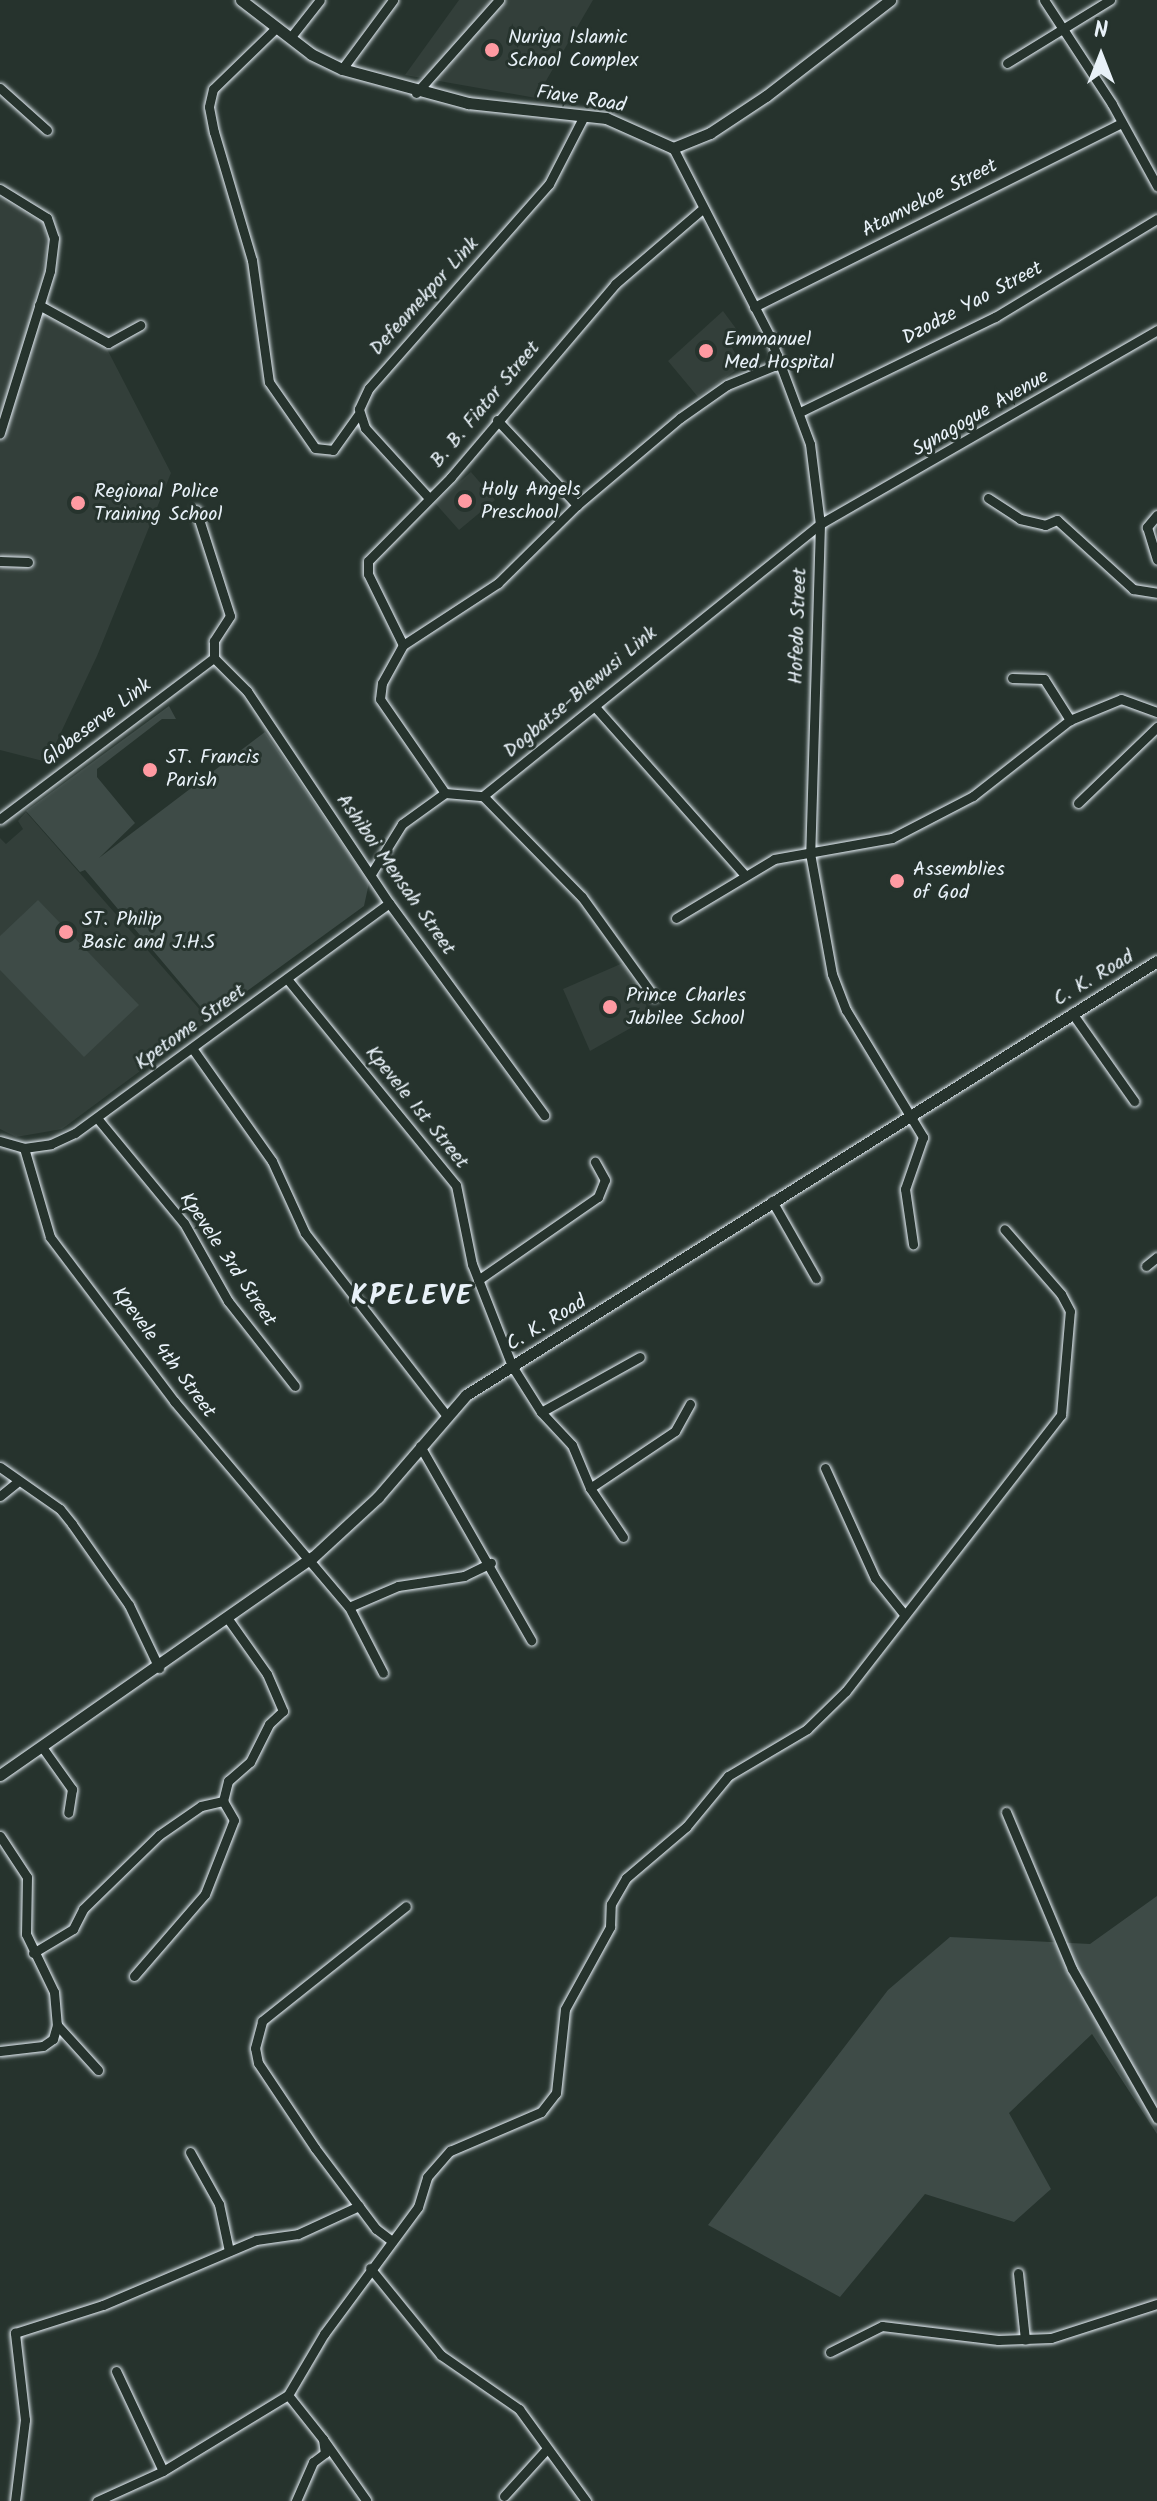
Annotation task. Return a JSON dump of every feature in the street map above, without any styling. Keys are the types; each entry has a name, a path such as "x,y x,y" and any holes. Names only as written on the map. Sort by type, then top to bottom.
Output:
{"street":[{"name":"Fiave Road","path":"241,0 290,38 342,69 416,93 584,116 634,126 673,148"},
{"path":"290,38 320,0"},
{"path":"342,69 393,0"},
{"path":"416,93 499,0"},
{"path":"673,148 710,133 766,96 890,0"},
{"path":"1044,0 1065,28 1157,186"},
{"path":"1007,63 1110,0"},
{"name":"Defeamekpor Link","path":"277,27 213,89 209,107 252,260 269,382 315,448 333,450 358,415 369,388 549,184 584,116"},
{"path":"0,88 47,130"},
{"name":"Atamvekoe Street","path":"754,307 1122,123"},
{"name":"Hofedo Street","path":"673,148 701,210 781,363 800,412 820,524 810,853 832,974 846,1010 912,1112"},
{"path":"0,189 37,211 53,228 54,255 0,433"},
{"name":"B. B. Fiator Street","path":"403,645 366,564 429,498 615,284 701,210"},
{"name":"Dzodze Yao Street","path":"800,412 995,317 1157,219"},
{"path":"39,305 108,343 140,325"},
{"name":"Synagogue Avenue","path":"820,524 1157,330"},
{"path":"445,793 380,699 382,683 403,645 498,583 577,505 715,393 781,363"},
{"path":"358,415 429,498"},
{"path":"497,420 577,505"},
{"path":"988,498 1020,519 1045,525 1057,520 1133,589 1157,593"},
{"path":"196,510 230,616 214,641 214,658"},
{"path":"1157,515 1147,527 1157,560"},
{"name":"Dogbatse-Blewusi Link","path":"483,796 596,708 703,614 820,524"},
{"path":"0,561 28,562"},
{"name":"Globeserve Link","path":"1,817 214,658"},
{"name":"Ashiboi Mensah Street","path":"214,658 247,691 389,903 544,1115"},
{"path":"1012,678 1044,679 1070,720"},
{"path":"676,918 774,859 892,838 973,796 1070,720 1121,699 1157,712"},
{"path":"596,708 745,875"},
{"path":"1078,803 1157,727"},
{"path":"371,874 402,824 445,793 483,796 582,897 654,997"},
{"name":"Kpetome Street","path":"24,1148 51,1144 97,1118 389,903"},
{"name":"C. K. Road","path":"0,1775 159,1668 309,1560 378,1497 446,1415 512,1366 706,1249 772,1201 1157,961"},
{"name":"Kpevele 1st Street","path":"288,980 456,1185 463,1204 463,1237 512,1366 541,1412 572,1445 590,1488 623,1537"},
{"path":"1072,1013 1134,1101"},
{"path":"192,1048 272,1161 305,1233 446,1415"},
{"path":"912,1112 923,1137 905,1189 913,1244"},
{"name":"Kpevele 3rd Street","path":"97,1118 184,1223 228,1301 295,1386"},
{"path":"0,1141 24,1148"},
{"name":"Kpevele 4th Street","path":"24,1148 50,1237 174,1401 349,1607 383,1673"},
{"path":"478,1280 598,1197 605,1180 595,1162"},
{"path":"772,1201 816,1278"},
{"path":"97,2501 121,2496 288,2395 370,2268 418,2207 427,2177 450,2151 541,2112 556,2093 565,2009 603,1942 611,1904 626,1878 686,1827 728,1776 826,1712 1061,1415 1070,1311 1061,1294 1004,1229"},
{"path":"1146,1266 1157,1257"},
{"path":"541,1412 640,1357"},
{"path":"590,1488 675,1431 690,1404"},
{"path":"420,1446 491,1563 531,1640"},
{"path":"0,1467 16,1483 60,1509 72,1524 129,1605 159,1668"},
{"path":"825,1468 875,1578 904,1614"},
{"path":"0,1496 16,1483"},
{"path":"349,1607 398,1586 464,1576 491,1563"},
{"path":"134,1976 205,1894 234,1820 223,1801 228,1781 250,1762 269,1724 284,1709 228,1619"},
{"path":"42,1747 72,1789 68,1813"},
{"path":"33,1953 73,1929 83,1909 159,1835 201,1806 223,1801"},
{"path":"1006,1812 1072,1969 1157,2118"},
{"path":"0,1836 27,1877 26,1934 54,1992 57,2025 53,2039 43,2046 0,2051"},
{"path":"392,2241 359,2206 258,2063 256,2034 262,2021 406,1906"},
{"path":"57,2025 98,2070"},
{"path":"190,2152 219,2204 229,2251"},
{"path":"15,2501 25,2391 15,2333 103,2305 256,2240 288,2237 359,2206"},
{"path":"370,2268 429,2344 519,2409 545,2451 586,2501"},
{"path":"1018,2273 1025,2340"},
{"path":"830,2352 882,2326 1025,2340 1085,2330 1157,2304"},
{"path":"116,2371 163,2471"},
{"path":"288,2395 366,2500"},
{"path":"296,2501 313,2462 325,2453 323,2439"},
{"path":"504,2496 545,2451"}],"shaded area":[{"name":"Nuriya Islamic School Complex","path":"459,0 593,0 536,98 405,75"},
{"name":"Regional Police Training School","path":"0,198 44,223 47,249 33,308 107,349 171,473 97,656 47,762 0,750"},
{"name":"Emmanuel Med Hospital","path":"723,311 737,330 729,342 742,366 698,397 668,361"},
{"name":"Holy Angels Preschool","path":"471,472 495,500 459,530 435,503"},
{"path":"169,706 176,719 162,719 97,769 97,777 135,823 99,858 265,732 369,883 364,906 210,1018 85,870 80,872 26,811"},
{"name":"ST. Philip Basic and J.H.S","path":"26,812 209,1020 62,1129 16,1137 0,1129 0,838 6,844 23,829 18,821"},
{"path":"38,900 139,1005 84,1057 0,970 0,936"},
{"name":"Prince Charles Jubilee School","path":"623,963 652,1016 590,1051 563,989"},
{"path":"1157,1896 1157,2134 1092,2034 1009,2113 1051,2189 1014,2222 925,2194 840,2297 708,2225 888,1990 950,1937 1090,1944"}],"place":[{"name":"Nuriya Islamic School Complex","path":"492,50"},
{"name":"Emmanuel Med Hospital","path":"706,351"},
{"name":"Holy Angels Preschool","path":"465,501"},
{"name":"Regional Police Training School","path":"78,503"},
{"name":"ST. Francis Parish","path":"150,770"},
{"name":"Assemblies of God","path":"897,881"},
{"name":"ST. Philip Basic and J.H.S","path":"66,932"},
{"name":"Prince Charles Jubilee School","path":"610,1007"}],"district":[{"name":"KPELEVE","path":"412,1297"}]}
